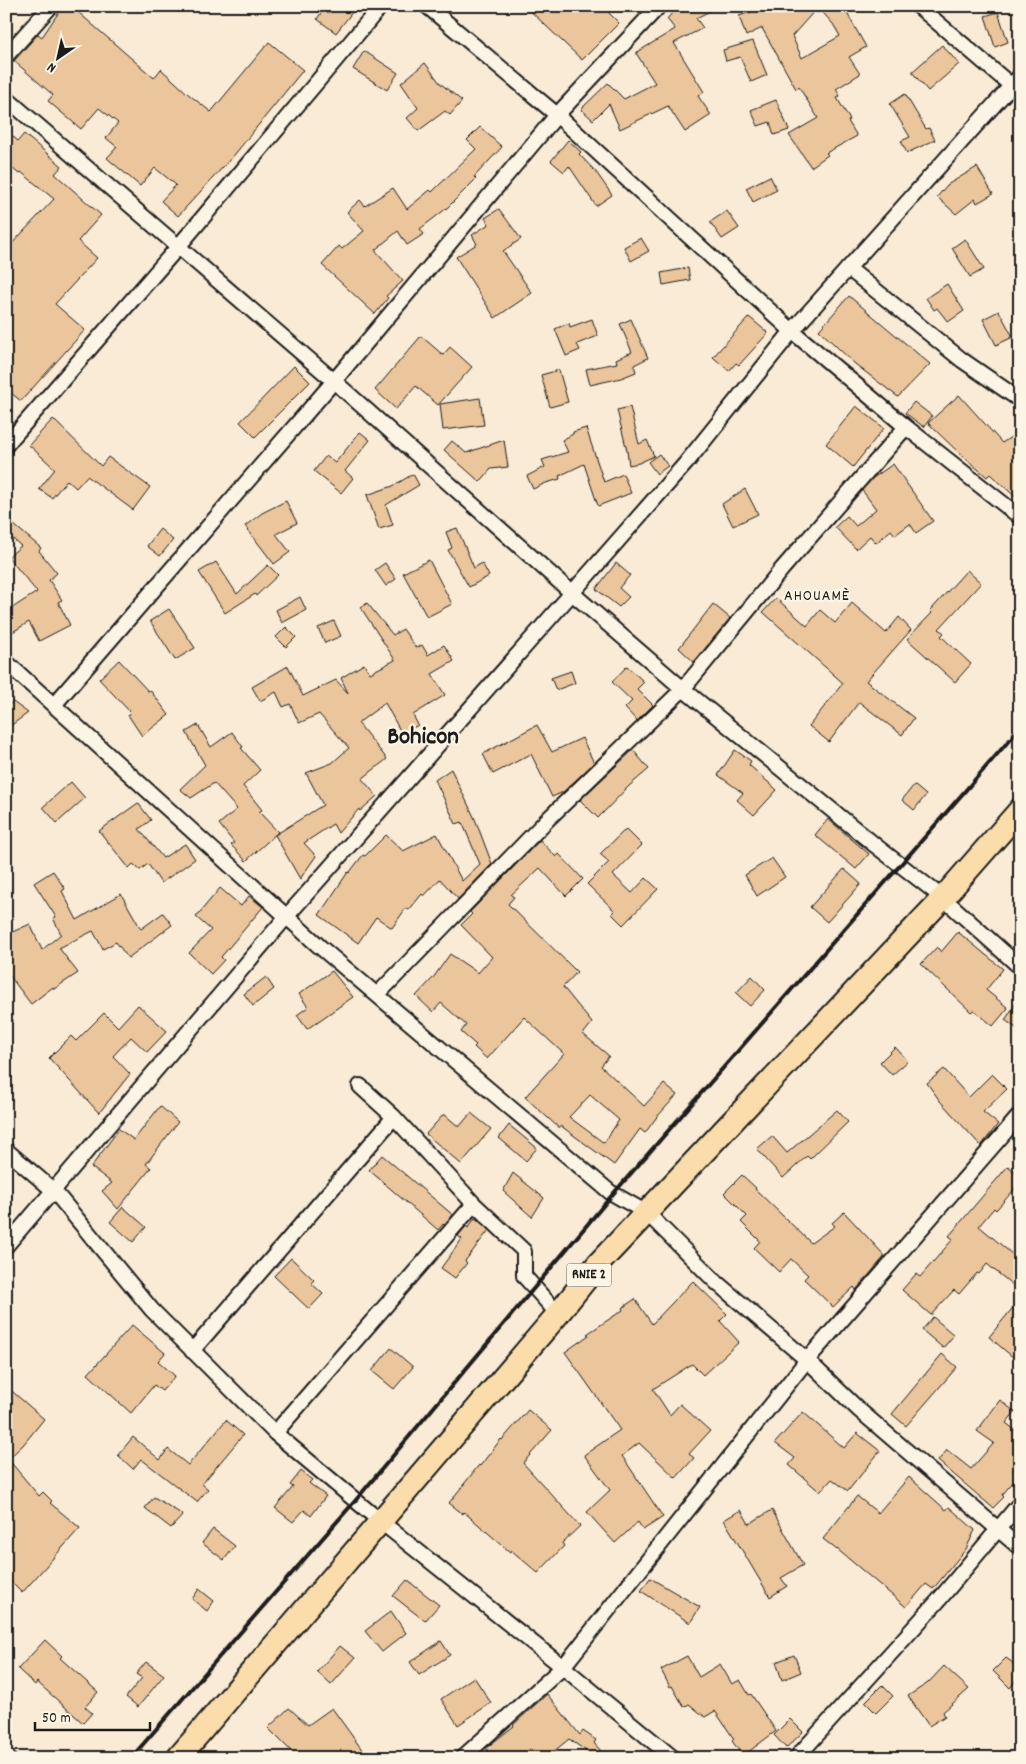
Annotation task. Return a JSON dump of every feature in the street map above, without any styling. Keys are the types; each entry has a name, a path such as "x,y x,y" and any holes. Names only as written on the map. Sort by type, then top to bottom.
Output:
{"highway":[{"name":"RNIE 2","path":"178,1758 558,1314 598,1264 943,898 1020,810"}],"street":[{"path":"6,56 51,6"},
{"path":"6,445 178,247 381,6"},
{"path":"427,6 557,115 792,331 906,427 1020,517"},
{"path":"54,705 334,381 557,115 659,6"},
{"path":"6,1246 287,916 686,462 792,331 1017,85 918,6"},
{"path":"6,98 334,381 682,689 943,898 1020,967"},
{"path":"848,268 962,360 1020,400"},
{"path":"377,995 547,820 682,689 782,569 906,427"},
{"path":"6,662 319,946 610,1192 647,1213 716,1282 807,1360 859,1410 1020,1548"},
{"path":"360,1086 394,1117 474,1204 524,1251 524,1276 558,1314"},
{"path":"462,1758 563,1667 807,1360 1020,1115"},
{"path":"192,1351 394,1117"},
{"path":"6,1150 54,1191 152,1310 275,1433 380,1521 563,1667 673,1758"},
{"path":"275,1433 474,1204"},
{"path":"796,1758 938,1601 1020,1503"}],"building":[{"path":"63,6 71,6 154,78 161,69 211,112 269,42 303,70 235,154 178,216 161,201 176,185 155,168 140,186 107,158 117,147 106,138 118,123 99,108 81,129 48,101 53,95 14,61 38,34 42,37"},
{"path":"326,6 357,6 336,33 317,19"},
{"path":"525,6 602,6 619,23 582,60"},
{"path":"678,6 720,6 696,18 703,28 674,43 704,92 698,96 711,115 685,132 668,106 620,129 609,104 593,120 581,109 608,83 624,99 655,83 636,53 675,29 667,19"},
{"path":"758,6 843,6 866,47 849,57 860,74 836,89 840,96 837,98 857,136 826,153 828,155 811,167 789,135 818,118 799,87 796,89 762,28 746,36 739,16 759,9","holes":["818,7 833,24 840,36 802,58 792,36"]},
{"path":"998,12 1008,42 995,47 985,16"},
{"path":"753,41 767,75 751,82 740,57 726,61 723,50"},
{"path":"942,45 959,64 928,91 912,72"},
{"path":"364,51 398,73 387,90 353,69"},
{"path":"425,63 440,83 462,101 450,115 445,111 418,131 407,118 418,108 401,83"},
{"path":"905,94 926,129 929,128 935,140 907,153 901,141 910,137 890,104"},
{"path":"776,100 789,130 774,135 770,122 758,126 751,110"},
{"path":"480,127 502,147 474,177 476,179 447,208 420,229 424,234 407,245 398,231 375,250 403,281 386,296 388,298 375,314 322,265 339,246 342,249 364,231 347,212 360,200 365,206 393,188 407,209 430,190 432,192 476,149 467,140"},
{"path":"6,130 18,141 24,134 62,166 55,174 101,215 78,241 97,258 55,304 85,330 21,401 6,389 6,250 54,199 21,172 19,174 6,163"},
{"path":"568,140 581,152 579,154 596,172 612,195 596,206 569,166 564,172 551,161"},
{"path":"977,167 993,194 977,203 975,199 956,214 937,197 947,185"},
{"path":"770,176 777,190 753,202 746,188"},
{"path":"499,209 521,239 503,251 532,293 495,318 456,257 477,244 472,235 489,224 485,218"},
{"path":"727,211 739,228 722,239 710,222"},
{"path":"641,238 649,251 631,261 624,247"},
{"path":"965,239 984,269 970,277 952,248"},
{"path":"688,268 690,280 663,285 661,273"},
{"path":"947,284 964,311 948,322 937,308 934,310 926,298"},
{"path":"849,296 930,364 898,397 855,364 819,330"},
{"path":"999,311 1013,337 996,345 983,319"},
{"path":"749,317 768,333 739,365 736,363 729,371 713,357"},
{"path":"592,319 598,336 577,344 580,350 566,356 555,329 569,323 570,327"},
{"path":"631,319 648,358 634,365 636,372 621,378 590,385 586,369 617,363 616,359 632,352 620,324"},
{"path":"421,336 443,355 450,347 472,367 438,405 416,386 396,409 375,390"},
{"path":"294,366 310,382 255,437 240,422"},
{"path":"559,370 568,402 550,407 541,375"},
{"path":"959,395 1002,443 1020,431 1020,501 990,474 987,477 928,423"},
{"path":"480,398 484,425 443,430 440,404"},
{"path":"914,402 932,416 924,427 905,413"},
{"path":"856,406 884,428 853,467 826,444"},
{"path":"630,407 639,444 647,440 654,456 639,463 629,465 617,410"},
{"path":"53,419 101,466 108,457 150,487 133,510 87,476 76,488 67,480 52,498 39,489 55,469 29,445"},
{"path":"586,428 604,482 623,474 631,493 598,506 584,464 559,476 560,479 533,489 527,476 545,467 542,460 568,452 562,440 573,434 573,432"},
{"path":"360,432 370,440 345,471 353,478 341,493 314,471 326,456 335,463"},
{"path":"504,440 508,467 491,469 480,482 444,450 452,441 466,453"},
{"path":"659,454 668,466 657,474 648,462"},
{"path":"893,464 933,521 916,533 910,524 895,535 891,530 876,543 870,536 856,549 835,527 847,516 856,526 876,509 862,490 873,478"},
{"path":"413,474 419,485 386,505 393,525 379,529 367,495 393,486"},
{"path":"745,489 758,514 733,526 722,504"},
{"path":"286,501 297,523 276,534 290,552 274,564 245,526 262,513"},
{"path":"6,518 41,548 39,551 57,573 49,580 62,600 58,602 70,625 39,641 29,622 6,636 6,612 37,592 8,557 21,546 6,533"},
{"path":"457,528 474,568 482,563 489,576 469,587 448,550 452,548 446,532"},
{"path":"160,529 173,540 160,556 147,546"},
{"path":"429,560 452,604 427,617 403,573"},
{"path":"216,562 237,594 268,565 278,575 256,596 255,594 225,613 199,572"},
{"path":"385,563 396,579 386,586 375,570"},
{"path":"616,563 630,575 619,588 629,597 619,607 596,589"},
{"path":"967,570 981,583 939,629 944,633 941,636 971,664 955,682 907,639 932,613 930,611"},
{"path":"300,597 306,610 282,623 276,610"},
{"path":"776,598 807,626 820,610 835,623 852,603 886,633 899,617 911,630 866,681 914,718 902,735 859,702 829,742 809,726 843,683 763,612"},
{"path":"367,603 393,635 403,629 416,648 422,645 428,655 444,645 454,661 432,674 445,695 413,715 418,725 402,734 385,703 358,723 387,759 362,779 377,796 360,811 359,809 338,833 333,824 304,843 316,856 300,879 275,835 323,805 306,773 332,763 349,748 319,714 299,723 290,704 283,707 276,692 260,701 252,687 288,666 303,696 336,680 348,693 341,678 364,664 370,673 395,660 361,608"},
{"path":"713,604 730,618 694,662 679,648"},
{"path":"169,609 195,648 175,660 150,621"},
{"path":"334,621 341,636 325,643 318,628"},
{"path":"286,627 296,637 286,647 276,637"},
{"path":"119,660 148,691 150,690 169,715 142,736 128,715 131,713 99,679"},
{"path":"627,666 644,682 637,689 653,705 637,721 625,708 632,701 612,682"},
{"path":"571,671 575,683 556,690 551,678"},
{"path":"13,702 28,713 6,729 6,706"},
{"path":"198,725 211,747 232,732 243,747 241,748 260,770 243,786 262,810 259,812 278,832 246,861 231,845 234,843 219,824 237,809 214,783 191,798 180,789 205,765 186,732"},
{"path":"537,725 552,752 582,738 594,763 563,792 552,797 531,754 493,774 483,754"},
{"path":"633,750 649,769 629,786 598,818 580,800"},
{"path":"735,750 751,761 749,765 777,790 754,815 737,800 743,793 718,775"},
{"path":"451,769 475,819 492,864 458,899 440,879 424,896 422,894 409,910 406,908 392,928 376,917 358,943 319,915 348,872 363,855 365,856 386,835 403,851 437,834 462,881 480,864 462,822 456,824 435,780"},
{"path":"71,782 85,798 57,823 43,807"},
{"path":"914,785 926,795 914,810 902,800"},
{"path":"138,803 151,820 139,829 163,858 185,844 195,859 161,883 148,864 140,870 133,864 129,868 99,831"},
{"path":"828,819 869,854 856,869 815,835"},
{"path":"626,829 642,845 613,875 632,893 646,878 658,889 623,925 612,914 615,911 587,884 609,862 600,854"},
{"path":"540,840 556,857 559,854 583,879 566,896 540,868 511,895 514,897 508,904 577,972 563,987 592,1023 583,1034 609,1056 601,1066 644,1106 664,1084 677,1095 645,1133 640,1129 614,1165 561,1126 559,1128 525,1097 564,1054 524,1017 487,1059 474,1047 476,1045 461,1032 466,1025 441,1003 433,1012 416,996 433,978 450,954 478,973 492,957 461,925 472,914 470,912","holes":["590,1095 619,1120 604,1143 569,1117"]},
{"path":"772,858 785,877 757,896 745,875"},
{"path":"844,869 861,884 827,922 810,907"},
{"path":"53,871 65,889 62,891 77,920 121,894 141,929 163,913 172,925 128,958 116,942 103,949 93,931 59,948 78,973 54,989 53,987 31,1004 6,971 6,935 30,924 42,950 61,934 53,918 56,917 34,883"},
{"path":"220,888 241,906 249,896 263,907 221,957 224,960 211,974 189,953 211,930 196,917"},
{"path":"958,932 1003,969 986,990 1008,1008 993,1026 974,1010 971,1012 921,964 937,947 941,952"},
{"path":"332,971 353,997 307,1029 297,1015 308,1007 299,994"},
{"path":"752,976 765,990 750,1006 736,993"},
{"path":"266,977 274,989 253,1006 244,994"},
{"path":"1020,997 1020,1031 1005,1020"},
{"path":"138,1005 167,1031 147,1052 131,1037 113,1056 130,1074 99,1113 49,1058 71,1036 76,1041 104,1013 118,1027"},
{"path":"895,1047 908,1061 892,1075 880,1062"},
{"path":"944,1069 969,1097 992,1074 1007,1089 983,1112 998,1124 981,1146 940,1101 927,1083"},
{"path":"160,1106 178,1122 146,1164 151,1168 118,1209 102,1191 112,1183 91,1167 119,1129 134,1140"},
{"path":"837,1110 848,1122 810,1159 807,1156 783,1178 757,1149 772,1136 787,1153"},
{"path":"471,1113 491,1129 461,1164 426,1134 444,1114 459,1127"},
{"path":"509,1125 537,1148 526,1161 499,1138"},
{"path":"382,1155 453,1215 438,1230 369,1170"},
{"path":"1008,1166 1020,1176 1020,1183 996,1210 994,1208 979,1226 1012,1254 1020,1245 1020,1291 987,1264 959,1294 954,1290 931,1315 902,1290 916,1274 920,1277 953,1239 949,1236"},
{"path":"513,1173 544,1198 532,1217 503,1191"},
{"path":"742,1175 811,1243 835,1226 832,1223 844,1212 885,1256 856,1290 854,1287 833,1307 804,1279 808,1275 791,1259 779,1272 754,1248 760,1241 741,1222 747,1216 724,1193"},
{"path":"123,1207 146,1227 133,1242 110,1222"},
{"path":"475,1218 489,1230 465,1261 467,1263 455,1278 441,1268 462,1239 458,1236 466,1226 468,1228"},
{"path":"291,1258 314,1280 311,1283 323,1294 309,1309 274,1276"},
{"path":"693,1281 727,1314 720,1321 739,1342 703,1375 692,1364 653,1389 670,1415 680,1404 710,1431 689,1454 694,1458 676,1478 639,1443 622,1456 663,1517 643,1530 638,1522 615,1543 587,1512 610,1490 584,1455 620,1430 565,1352 589,1335 587,1334 623,1310 622,1308 635,1299 652,1324"},
{"path":"1020,1299 1020,1363 989,1337"},
{"path":"933,1317 954,1335 943,1348 922,1330"},
{"path":"132,1325 165,1353 158,1361 175,1376 162,1391 154,1385 131,1413 88,1374"},
{"path":"391,1348 413,1367 394,1389 372,1371"},
{"path":"942,1354 957,1367 906,1426 892,1414"},
{"path":"6,1386 44,1419 23,1445 8,1459 39,1496 43,1492 52,1501 50,1503 80,1528 22,1593 6,1577"},
{"path":"1000,1400 1015,1412 1006,1423 1020,1434 1020,1462 1013,1470 1019,1475 1002,1495 1004,1497 993,1508 938,1461 947,1450 971,1469 994,1443 977,1431"},
{"path":"528,1410 552,1430 523,1463 580,1526 562,1543 564,1546 538,1573 511,1550 510,1552 464,1512 463,1514 449,1503 501,1439"},
{"path":"803,1412 844,1448 857,1433 880,1451 848,1491 832,1479 820,1492 789,1465 795,1458 775,1443"},
{"path":"226,1420 243,1435 202,1484 208,1489 197,1502 141,1459 133,1469 118,1455 133,1437 160,1460 168,1449 188,1465"},
{"path":"301,1471 312,1480 309,1483 326,1496 311,1516 304,1510 293,1522 275,1508 293,1487 290,1485"},
{"path":"909,1477 946,1510 949,1507 975,1530 966,1549 933,1589 926,1584 906,1607 823,1539 857,1496 878,1513"},
{"path":"154,1497 183,1515 171,1528 145,1508"},
{"path":"741,1510 749,1524 772,1510 803,1565 781,1578 787,1586 770,1597 724,1520"},
{"path":"213,1529 235,1546 224,1560 202,1543"},
{"path":"650,1578 700,1607 690,1623 641,1591"},
{"path":"407,1580 439,1605 425,1621 393,1596"},
{"path":"199,1589 214,1601 207,1611 192,1599"},
{"path":"391,1611 406,1633 382,1652 365,1631"},
{"path":"45,1640 62,1656 60,1658 98,1692 85,1707 92,1713 83,1723 37,1682 35,1685 18,1669"},
{"path":"441,1641 450,1655 419,1675 410,1662"},
{"path":"340,1646 355,1658 331,1685 317,1672"},
{"path":"794,1655 801,1672 782,1680 776,1662"},
{"path":"687,1656 699,1677 720,1664 732,1684 740,1680 776,1731 743,1756 715,1711 705,1717 689,1704 684,1707 661,1670"},
{"path":"1006,1658 1020,1668 1020,1675 1010,1688 993,1671"},
{"path":"146,1662 164,1675 138,1707 126,1697 142,1678 136,1674"},
{"path":"944,1666 969,1689 943,1712 945,1716 929,1726 908,1696 928,1683"},
{"path":"474,1677 491,1703 458,1725 441,1699"},
{"path":"882,1685 893,1696 876,1713 865,1702"},
{"path":"547,1694 580,1735 583,1731 596,1740 594,1743 607,1758 596,1758 569,1739 553,1752 557,1758 492,1758 486,1748 514,1726"},
{"path":"289,1708 308,1725 332,1708 368,1758 298,1758 268,1728"},
{"path":"790,1719 803,1732 786,1748 774,1735"}],"railway":[{"path":"131,1758 355,1501 613,1194 1020,728"}],"district":[{"name":"AHOUAMÈ","path":"817,596"},
{"name":"Bohicon","path":"423,738"}]}
